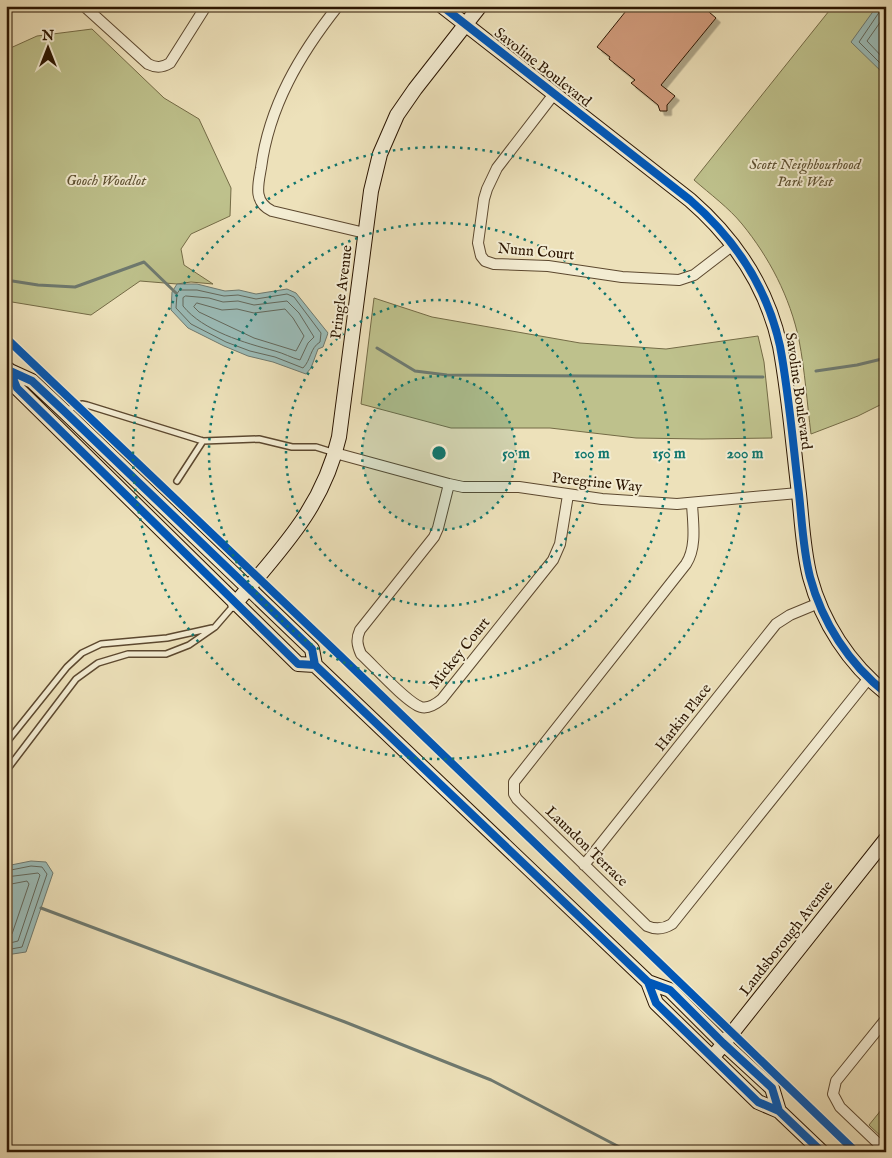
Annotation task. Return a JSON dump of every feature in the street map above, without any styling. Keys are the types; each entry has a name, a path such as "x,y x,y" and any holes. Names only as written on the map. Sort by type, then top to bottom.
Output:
{"street":[{"path":"84,6 148,64 161,67 170,63 206,6"},
{"path":"338,6 304,51 284,90 273,116 266,142 258,194 262,204 272,211 366,234"},
{"name":"Savoline Boulevard","path":"442,6 690,200 714,222 733,244 759,284 777,331 783,358 806,559 819,603 830,627 849,656 886,693"},
{"name":"Pringle Avenue","path":"235,604 295,531 310,509 323,486 335,453 341,426 374,174 387,136 397,116 415,89 480,6"},
{"name":"Nunn Court","path":"554,94 501,163 487,189 478,243 479,250 485,260 494,264 548,266 622,277 679,280 694,275 733,244"},
{"path":"8,369 32,381 64,410 312,649 315,665 648,982 670,990 772,1088 779,1111"},
{"path":"8,369 16,388 235,604 298,664 315,665"},
{"name":"Peregrine Way","path":"335,453 449,484 519,487 602,500 692,504 798,493"},
{"name":"Mickey Court","path":"449,484 438,528 434,536 362,626 357,638 358,648 362,654 409,700 420,707 431,706 442,699 553,560 560,544 568,495"},
{"name":"Laundon Terrace","path":"692,504 693,544 690,558 514,782 514,794 517,799 584,865 647,926 657,929 672,924 869,678"},
{"name":"Harkin Place","path":"584,865 776,624 782,619 819,603"},
{"name":"Landsborough Avenue","path":"712,1057 886,839"},
{"path":"648,982 656,1003 758,1102 779,1111 822,1152"},
{"path":"886,1019 836,1081 833,1094 840,1107 886,1151"}],"lane":[{"path":"64,410 82,404 87,405 203,441 259,439 292,447 316,447 335,453"},
{"path":"177,481 203,441"},
{"path":"6,771 76,678 98,663 128,654 166,654 189,645 215,627 235,604"},
{"path":"6,743 67,667 82,653 101,644 168,638 215,627"}],"green space":[{"name":"Scott Neighbourhood Park West","path":"833,6 886,6 886,402 858,416 811,434 799,340 784,293 770,264 742,224 694,180"},
{"name":"Gooch Woodlot","path":"92,29 164,98 199,119 231,188 230,216 191,234 181,249 184,265 213,284 140,281 91,315 6,301 6,50 37,36"},
{"path":"374,298 432,317 580,343 666,349 758,336 764,362 772,438 636,438 550,428 451,428 361,404"},
{"path":"886,1104 886,1141 869,1125"}],"water":[{"path":"877,6 886,6 886,76 851,42"},
{"path":"177,284 197,284 225,291 239,290 256,294 287,289 296,293 328,333 323,347 318,349 311,368 306,374 273,362 248,356 224,346 188,328 171,310 172,292"},
{"path":"31,861 46,862 53,873 26,952 6,955 6,866"}],"building":[{"path":"630,6 702,6 716,18 661,85 675,96 667,105 667,111 660,111 658,105 631,83 635,80 597,47"}],"waterway":[{"path":"6,280 38,285 75,287 144,262 176,293"},
{"path":"377,348 415,371 447,375 763,377"},
{"path":"816,371 857,365 886,358"},
{"path":"41,908 345,1022 491,1080 629,1152"}],"cycle path":[{"path":"442,6 690,200 721,231 747,266 767,304 780,346 804,546 815,594 830,626 849,655 860,669 886,693"},
{"path":"6,338 332,648 856,1152"},
{"path":"6,368 32,381 64,411 312,649 315,665 648,982 670,990 772,1088 779,1111"},
{"path":"10,371 17,388 298,664 315,665"},
{"path":"648,982 656,1003 758,1102 779,1111 822,1152"}]}
